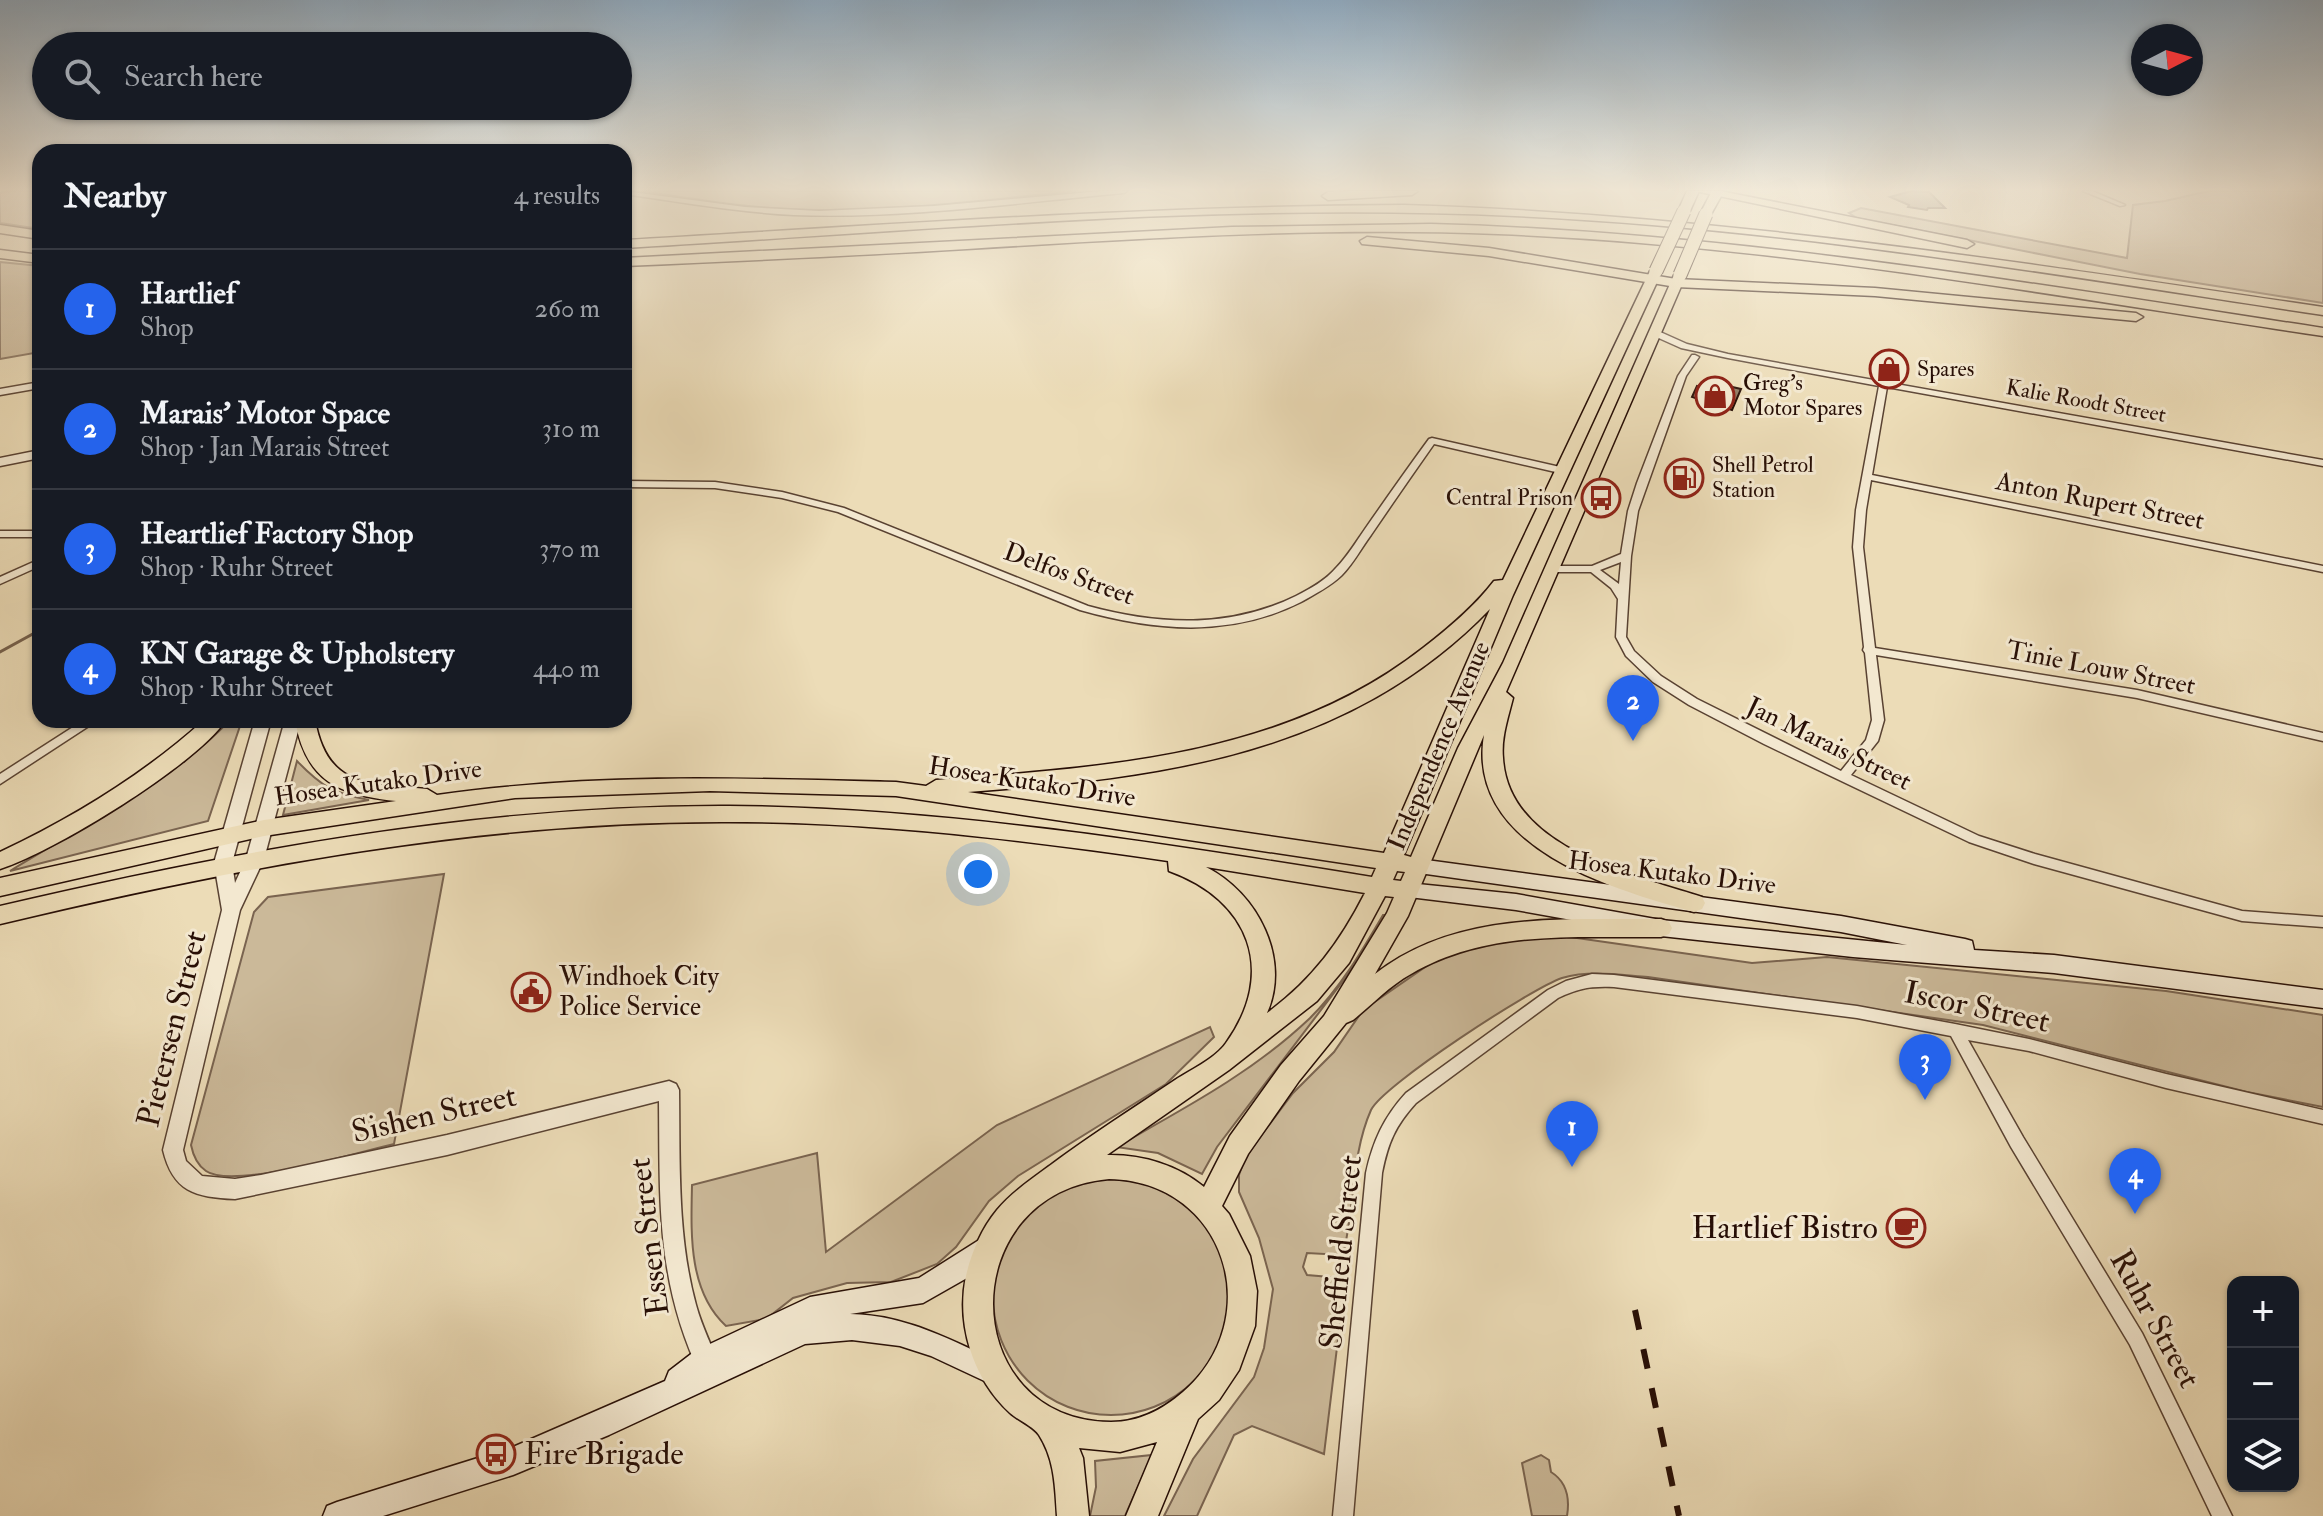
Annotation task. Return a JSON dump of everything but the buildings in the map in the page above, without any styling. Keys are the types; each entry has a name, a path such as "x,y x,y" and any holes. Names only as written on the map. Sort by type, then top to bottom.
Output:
{"highway":[{"path":"1561,262 1678,279 2045,306 2323,343"},
{"path":"1853,262 2323,332"},
{"path":"1990,262 2323,309"},
{"path":"2052,262 2323,309"}],"main road":[{"name":"Independence Avenue","path":"1043,1187 1076,1172 1112,1167 1147,1171 1180,1184 1208,1207 1229,1236 1242,1272 1244,1310 1235,1349 1214,1384 1185,1413 1142,1433 1095,1437 1050,1425 1018,1402 993,1372 978,1330 978,1286 991,1244 1005,1222 1043,1187 1104,1140 1231,1057 1306,997 1329,974 1350,943 1390,861 1520,558 1661,262"},
{"name":"Independence Avenue","path":"1208,1207 1239,1145 1290,1073 1333,1023 1408,891 1468,748 1512,663 1685,262"},
{"path":"896,789 1097,775 1180,762 1268,738 1325,716 1416,668 1490,600 1520,558"},
{"path":"1512,663 1496,730 1493,761 1499,784 1512,808 1534,833 1560,854 1627,884 1694,903"},
{"path":"0,861 56,834 138,785 206,728"},
{"path":"306,728 308,747 317,765 340,781 378,792 428,796 515,791"},
{"name":"Hosea Kutako Drive","path":"0,887 264,828 515,791 710,784 896,789 1571,889 1841,924 2054,964"},
{"name":"Hosea Kutako Drive","path":"0,915 223,864 381,837 500,824 689,814 833,817 903,822 1149,852 1408,891 1516,902 1661,928 1853,949 2054,964 2323,999"},
{"path":"1149,852 1209,878 1233,899 1256,930 1262,952 1263,993 1231,1057"},
{"path":"1333,1023 1400,968 1469,937 1493,931 1543,926 1589,930 1661,928"},
{"name":"Independence Avenue","path":"337,1516 513,1461 599,1425 661,1394 819,1306 923,1290 991,1244"},
{"name":"Independence Avenue","path":"708,1366 790,1335 836,1325 875,1328 913,1336 993,1372"},
{"path":"1142,1516 1185,1413"},
{"path":"1050,1425 1068,1458 1073,1516"}],"street":[{"name":"Kalie Roodt Street","path":"1655,333 1684,346 1728,356 2323,463"},
{"path":"1684,346 1695,357 1728,356"},
{"name":"Jan Marais Street","path":"1695,357 1682,376 1642,483 1633,511 1626,556 1621,637 1630,653 1657,679 1693,702 1974,839 2034,859 2242,916 2323,922"},
{"path":"1843,777 1872,741 1878,720 1858,547 1884,383"},
{"path":"0,392 32,386"},
{"name":"Delfos Street","path":"632,484 715,485 782,495 841,510 1117,619 1147,624 1189,625 1266,614 1299,601 1322,587 1339,572 1432,441 1560,470"},
{"path":"0,462 32,456"},
{"name":"Anton Rupert Street","path":"1868,477 2323,569"},
{"path":"0,534 32,533"},
{"path":"1553,569 1593,569 1626,556"},
{"path":"0,581 32,566"},
{"path":"1593,569 1615,586 1623,598"},
{"name":"Tinie Louw Street","path":"1868,650 2137,694 2323,737"},
{"path":"0,780 80,728"},
{"path":"223,864 261,728"},
{"name":"Pietersen Street","path":"213,1188 198,1185 186,1177 177,1166 173,1150 231,910 255,859 291,728"},
{"name":"Pietersen Street","path":"223,864 231,910"},
{"name":"Sheffield Street","path":"1343,1516 1374,1173 1381,1140 1391,1118 1411,1098 1553,994 1592,980 1614,981"},
{"name":"Iscor Street","path":"1614,981 1857,1012 1955,1030 2029,1045 2323,1117"},
{"name":"Ruhr Street","path":"1955,1030 2017,1142 2136,1339 2222,1516"},
{"name":"Sishen Street","path":"213,1188 235,1189 340,1169 669,1090"},
{"name":"Essen Street","path":"669,1090 673,1224 681,1290 683,1304 708,1366"}],"shaded area":[{"path":"0,262 32,265 32,353 0,359"},
{"path":"2078,262 2323,262 2323,303"},
{"path":"222,728 239,728 208,821 10,871 153,784"},
{"path":"297,761 329,788 369,800 283,815"},
{"path":"444,874 394,1144 268,1173 220,1176 203,1169 191,1145 254,912 268,897"},
{"path":"1383,915 1386,915 1368,948 1217,1147 1202,1174 1158,1153 1116,1147 1216,1089 1264,1056 1309,1019 1340,983"},
{"path":"1570,937 1752,963 1827,957 2166,991 2323,1015 2323,1107 2247,1092 1983,1025 1648,977 1594,974 1562,978 1521,999 1460,1038 1402,1080 1371,1110 1360,1145 1343,1255 1307,1253 1303,1267 1307,1275 1330,1277 1344,1290 1324,1454 1252,1426 1234,1435 1197,1516 1164,1516 1193,1459 1254,1377 1264,1348 1273,1289 1259,1238 1239,1192 1239,1175 1245,1158 1293,1093 1334,1052 1363,1010 1434,961 1471,946 1508,938"},
{"path":"1210,1027 1214,1037 1166,1084 1018,1176 989,1201 956,1247 937,1264 891,1282 847,1283 793,1298 766,1319 726,1326 705,1296 694,1260 692,1185 817,1153 826,1252 997,1125"},
{"path":"1111,1179 1134,1181 1156,1188 1177,1199 1194,1214 1209,1231 1220,1252 1227,1274 1227,1320 1220,1342 1209,1363 1194,1380 1177,1395 1156,1406 1134,1413 1111,1415 1088,1413 1066,1406 1045,1395 1028,1380 1013,1363 1002,1342 995,1320 993,1297 995,1274 1002,1252 1013,1231 1028,1214 1045,1199 1066,1188 1088,1181"},
{"path":"1152,1455 1125,1516 1090,1516 1096,1487 1095,1461"},
{"path":"1541,1455 1549,1460 1551,1472 1564,1486 1567,1516 1532,1516 1522,1463"}],"waterway":[{"path":"0,652 32,634"}],"railway":[{"path":"1635,1310 1679,1516"}],"place":[{"name":"Spares","path":"1889,369"},
{"name":"Greg's Motor Spares","path":"1715,396"},
{"name":"Shell Petrol Station","path":"1684,478"},
{"name":"Central Prison","path":"1601,498"},
{"name":"Marais' Motor Space","path":"1633,741"},
{"name":"Windhoek City Police Service","path":"531,992"},
{"name":"Heartlief Factory Shop","path":"1925,1100"},
{"name":"Hartlief","path":"1572,1167"},
{"name":"KN Garage & Upholstery","path":"2135,1214"},
{"name":"Hartlief Bistro","path":"1906,1228"},
{"name":"Fire Brigade","path":"496,1454"}]}
